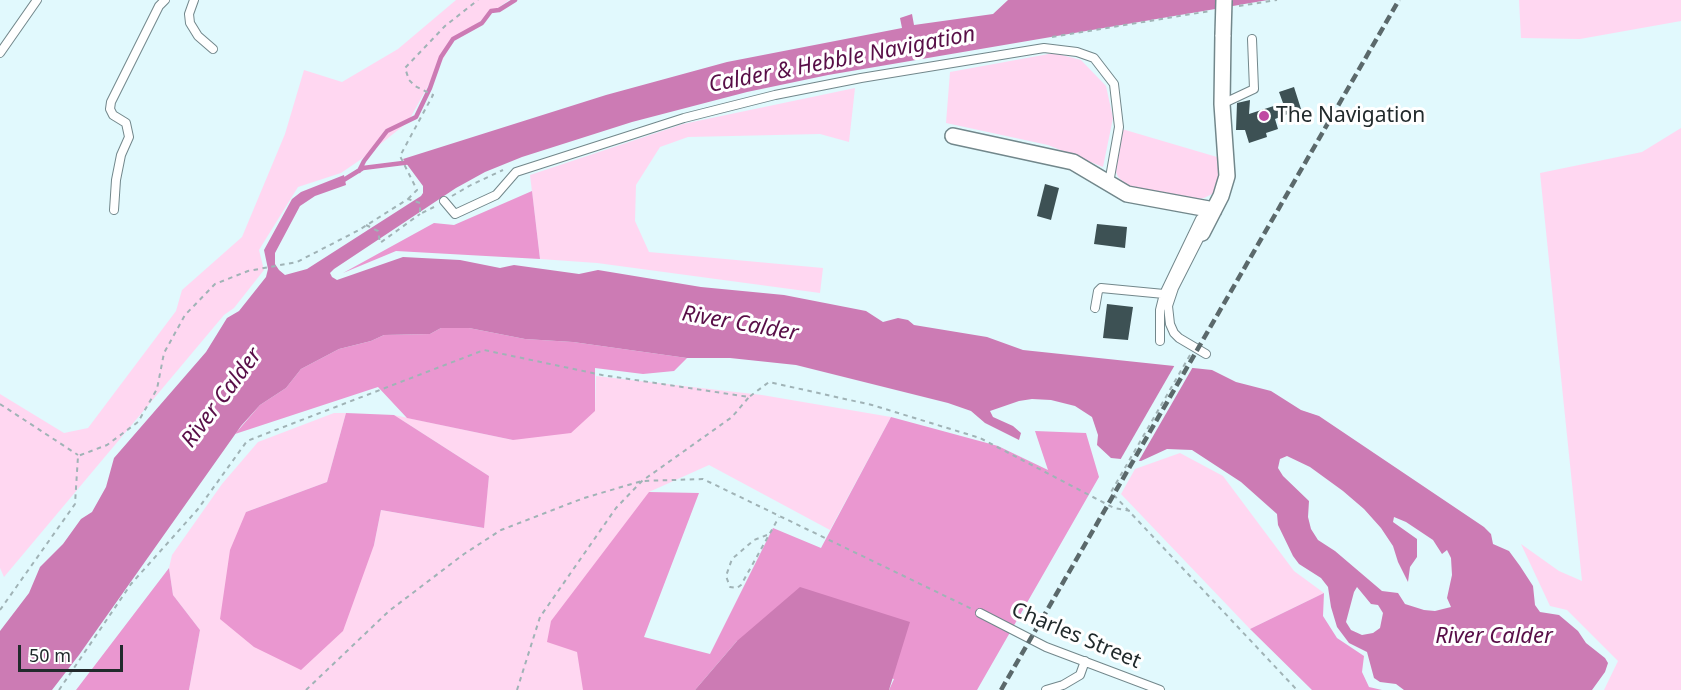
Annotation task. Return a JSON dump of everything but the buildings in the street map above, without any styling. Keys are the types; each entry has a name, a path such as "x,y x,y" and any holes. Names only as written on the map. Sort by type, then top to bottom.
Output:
{"street":[{"path":"1202,233 1225,186 1227,176 1222,104 1223,35 1231,3"},
{"path":"953,136 1073,162 1127,194 1214,210"}],"lane":[{"path":"0,54 37,0"},
{"path":"114,210 116,180 121,155 129,137 126,123 113,115 110,109 111,102 159,6 165,0"},
{"path":"194,0 189,14 190,23 198,36 213,49"},
{"path":"1222,104 1254,89 1252,39"},
{"path":"444,201 455,214 496,195 516,172 684,118 775,95 861,78 1044,48 1077,52 1094,58 1114,84 1119,127 1108,183"},
{"path":"1160,341 1160,310 1164,294 1200,219 1214,210"},
{"path":"1202,233 1174,288 1168,306 1170,324 1174,333 1179,339 1206,354"},
{"path":"1095,308 1098,291 1101,288 1164,294"},
{"name":"Charles Street","path":"980,613 1046,647 1160,690"},
{"path":"1046,690 1063,685 1080,675 1085,661"}],"path":[{"path":"78,456 107,445 138,422 157,389 164,353 185,315 215,284 249,271 297,262 366,225 408,199 417,190 400,156 433,95 415,86 409,80 405,68 445,26 478,0"},
{"path":"1231,3 1277,0"},
{"path":"366,225 378,231 380,243 420,214 502,170"},
{"path":"408,199 420,203 420,214"},
{"path":"59,690 131,584 198,509 247,441 484,350 602,375 749,397"},
{"path":"1191,353 1111,492 1297,690"},
{"path":"517,690 540,617 616,508 642,481 732,417 749,397 769,382 872,405 980,438 1114,508 1131,511"},
{"path":"0,404 78,456"},
{"path":"0,610 75,504 78,456"},
{"path":"306,690 389,611 464,554 501,530 584,498 642,481 704,479 980,613"},
{"path":"767,535 754,540 732,559 726,576 730,587 737,588 741,585 779,516"}],"shaded area":[{"path":"456,0 509,0 453,41 408,122 341,173 298,187 259,250 264,270 4,577 0,568 0,394 64,433 88,428 176,311 182,290 242,237 285,134 304,70 342,82 398,49"},
{"path":"1519,0 1681,0 1681,21 1580,39 1521,38"},
{"path":"1054,53 1081,60 1106,86 1113,118 1103,167 1048,145 946,123 950,72"},
{"path":"855,88 849,142 820,134 688,137 660,147 636,185 635,221 649,252 823,268 820,293 597,263 540,259 530,175 683,124"},
{"path":"1681,128 1681,690 1604,690 1618,661 1567,610 1550,606 1521,544 1559,571 1582,581 1540,173 1642,152"},
{"path":"1122,129 1217,157 1219,178 1214,193 1194,200 1130,188 1116,172"},
{"path":"532,191 540,259 396,251 343,273 434,223 454,225"},
{"path":"441,328 469,328 525,339 573,342 687,358 674,371 643,374 595,368 595,411 571,433 513,440 407,418 378,387 235,434 260,405 286,388 301,369 339,349 371,341 384,335 430,334"},
{"path":"596,376 762,395 891,417 830,530 709,465 649,492 577,651 585,690 189,690 200,630 173,595 169,568 172,555 222,484 258,442 334,413 346,413 327,482 246,512 374,545 381,510 483,528 489,476 394,415 513,440 595,411"},
{"path":"346,413 394,415 489,476 484,528 381,510 374,545 343,631 301,670 254,647 220,619 230,550 246,512 327,482"},
{"path":"891,417 998,446 1048,470 1035,431 1086,433 1099,477 977,690 889,690 894,679 737,641 695,690 583,690 577,652 547,642 551,621 649,492 699,493 644,637 710,654 773,528 821,548"},
{"path":"1180,453 1223,476 1294,571 1324,593 1250,629 1121,494 1135,469"},
{"path":"169,568 173,595 200,630 189,690 76,690"},
{"path":"1324,593 1323,616 1337,638 1364,656 1362,672 1369,687 1382,690 1312,690 1250,629"}],"water":[{"name":"River Calder","path":"1008,0 1268,0 828,75 747,92 632,122 522,157 485,172 456,188 330,273 337,280 403,257 460,260 500,268 514,265 579,274 598,270 701,287 784,295 866,311 883,322 898,318 908,320 914,325 987,337 1023,350 1212,370 1236,382 1271,391 1301,410 1319,416 1484,527 1491,534 1493,544 1509,551 1520,566 1533,586 1535,605 1540,612 1559,615 1578,631 1586,643 1605,658 1608,663 1605,672 1592,690 1404,690 1396,684 1380,682 1374,678 1367,652 1349,643 1337,627 1328,587 1321,578 1299,564 1293,556 1278,525 1277,514 1241,482 1192,450 1167,449 1141,461 1111,458 1097,445 1098,435 1092,417 1075,406 1051,400 1032,399 990,411 993,417 1013,426 1021,433 1019,440 985,423 971,411 948,403 796,365 730,358 687,358 573,342 525,339 469,328 441,328 430,334 384,335 371,341 339,349 301,369 286,388 260,405 241,426 52,690 0,690 0,631 29,593 40,567 63,544 81,519 92,512 106,487 114,458 206,352 227,318 239,311 266,277 268,269 264,250 292,199 301,192 344,175 346,185 315,196 300,206 275,253 275,264 285,275 307,269 421,196 423,186 403,159 606,95 727,62 902,28 900,18 912,14 914,25 993,14","holes":["1287,456 1310,467 1364,509 1393,546 1408,582 1410,567 1417,557 1417,539 1393,522 1394,517 1433,540 1442,554 1447,550 1451,558 1452,575 1447,598 1451,607 1435,611 1405,604 1398,593 1382,591 1335,551 1318,540 1311,529 1308,517 1309,501 1283,476 1278,468 1280,459","1357,587 1371,604 1378,605 1383,613 1380,628 1373,633 1362,635 1351,630 1346,622"]},
{"path":"800,587 910,622 889,690 695,690 737,641"}],"pier":[{"path":"1176,363 1194,365 1137,464 1119,462"}],"waterway":[{"path":"359,171 387,131 416,117 441,57 453,39 482,23 491,11 499,10 515,0"},
{"name":"Calder & Hebble Navigation","path":"342,181 363,168 411,162"}],"railway":[{"path":"1001,690 1399,0"}],"place":[{"name":"The Navigation","path":"1264,116"}]}
